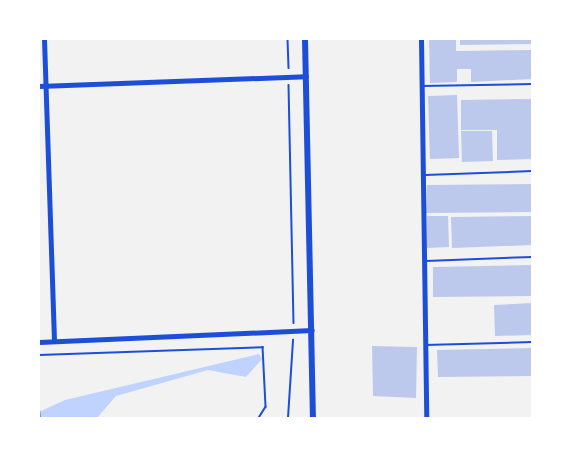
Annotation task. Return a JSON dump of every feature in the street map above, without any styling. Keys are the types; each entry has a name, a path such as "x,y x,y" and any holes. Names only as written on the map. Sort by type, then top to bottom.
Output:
{"street":[{"path":"44,39 54,341"},
{"path":"305,39 313,418"},
{"path":"421,39 426,418"},
{"path":"39,86 306,76"},
{"path":"39,342 312,330"}],"lane":[{"path":"421,86 532,84"},
{"path":"422,175 532,171"},
{"path":"423,261 532,257"},
{"path":"425,345 532,342"}],"path":[{"path":"288,39 294,331 288,418"},
{"path":"39,355 263,347 266,407 259,418"},
{"path":"39,402 40,418"}],"water":[{"path":"259,354 262,359 246,377 208,370 116,396 97,418 39,418 39,412 65,400"}],"building":[{"path":"429,39 456,39 456,51 532,50 532,79 471,82 471,69 457,69 457,82 430,83"},
{"path":"460,39 532,39 532,44 460,45"},
{"path":"457,95 459,158 430,159 428,96"},
{"path":"532,99 532,159 497,160 497,130 461,130 461,100"},
{"path":"461,131 492,131 493,161 462,162"},
{"path":"532,184 532,212 426,213 427,185"},
{"path":"427,216 448,216 449,247 427,248"},
{"path":"532,216 532,245 452,248 451,217"},
{"path":"532,265 532,296 433,297 433,267"},
{"path":"532,303 532,335 495,336 494,305"},
{"path":"372,346 417,347 416,398 373,396"},
{"path":"532,348 532,376 438,377 437,350"}]}
